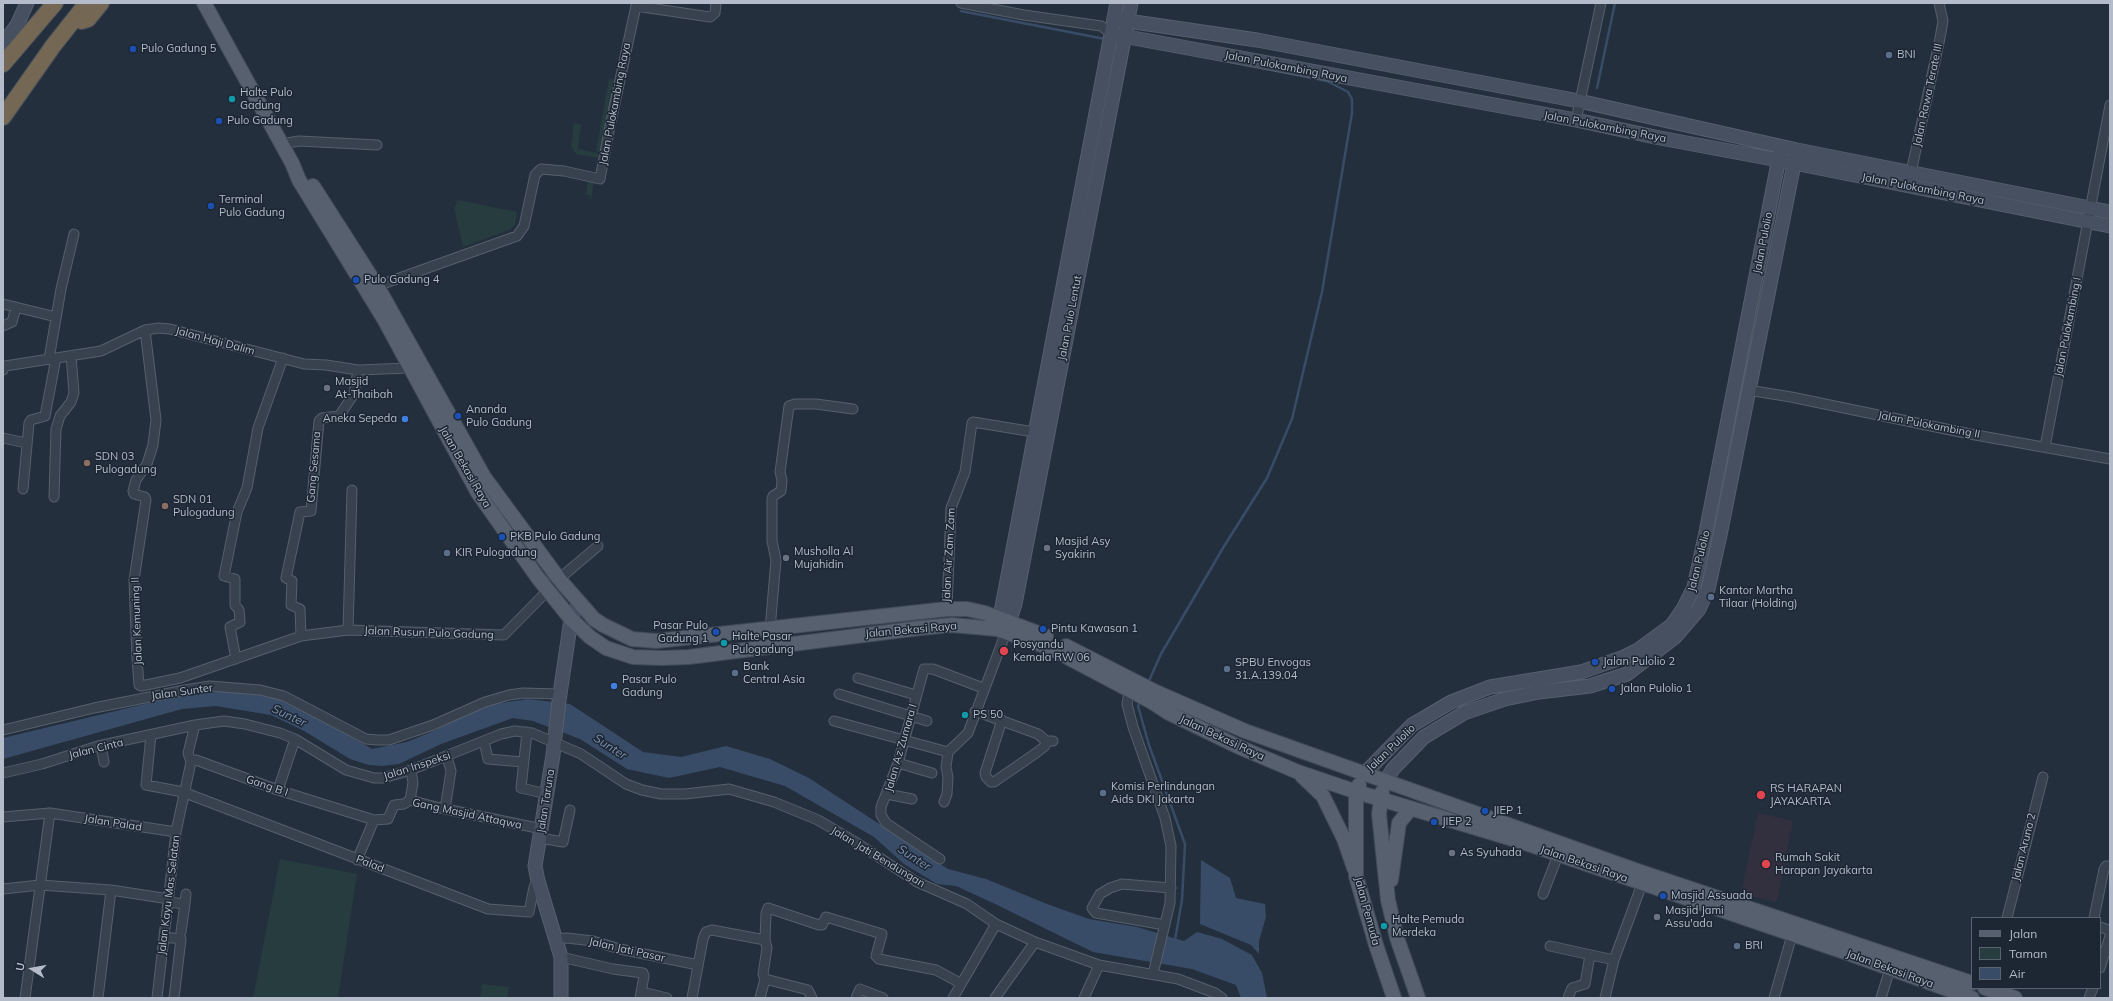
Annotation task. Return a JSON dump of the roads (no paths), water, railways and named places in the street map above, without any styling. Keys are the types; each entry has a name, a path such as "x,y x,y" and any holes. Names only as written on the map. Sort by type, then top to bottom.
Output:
{"highway":[{"path":"3,64 55,3"},
{"path":"62,37 87,3"},
{"path":"3,116 53,46 72,27 88,19 101,3"},
{"path":"3,98 20,92"}],"main road":[{"name":"Jalan Bekasi Raya","path":"204,3 292,163 306,174 409,368 478,493 571,620 590,637 606,648 641,658 689,657 952,625 1003,628 1054,640 1132,688 1386,782 1517,835 1558,855 1792,934 1972,998"},
{"name":"Jalan Bekasi Raya","path":"336,229 377,286 480,472 559,579 579,602 603,625 632,639 656,641 947,609 967,609 1003,628"},
{"name":"Jalan Bekasi Raya","path":"1154,697 1170,714 1235,745 1298,772 1380,800 1517,835 1971,983"},
{"path":"1298,772 1323,796 1344,839 1356,876"},
{"name":"Jalan Pemuda","path":"1364,774 1357,792 1356,876 1376,945 1394,998"},
{"name":"Jalan Pemuda","path":"1386,782 1380,800 1379,814 1388,900 1397,938 1418,998"},
{"path":"1388,900 1399,823 1411,808"},
{"path":"1989,989 2015,998"}],"street":[{"path":"3,44 17,25 28,3"},
{"name":"Jalan Pulokambing Raya","path":"377,286 517,236 524,226 535,176 541,169 600,179 611,118 636,6 710,17 716,13 716,3"},
{"name":"Jalan Pulokambing Raya","path":"961,3 1024,15 1108,35 1124,41 1576,120 1654,137 1779,160 1796,157 1911,173 2110,212"},
{"name":"Jalan Pulo Lentut","path":"1003,628 1034,432 1108,35 1114,19 1117,3"},
{"name":"Jalan Pulo Lentut","path":"1003,628 1015,604 1132,3"},
{"path":"1576,120 1601,3"},
{"name":"Jalan Rawa Terate III","path":"1908,186 1943,21 1939,3"},
{"name":"Jalan Pulokambing Raya","path":"1114,19 1257,40 1579,102 1781,147 1796,157 1908,186 2110,226"},
{"name":"Jalan Pulokambing I","path":"2045,447 2092,208 2110,105"},
{"path":"281,144 299,141 377,145"},
{"name":"Jalan Pulolio","path":"1364,774 1412,725 1433,711 1490,687 1536,678 1581,672 1603,666 1638,650 1672,625 1683,609 1694,587 1706,532 1781,147"},
{"name":"Jalan Pulolio","path":"1386,782 1393,769 1424,737 1464,713 1485,704 1540,692 1590,686 1626,674 1675,637 1699,608 1705,596 1720,534 1796,157"},
{"path":"23,489 26,444 31,420 44,416 53,358 56,317 74,234"},
{"path":"3,304 56,317"},
{"path":"3,326 12,322 16,307"},
{"name":"Jalan Haji Dalim","path":"3,370 5,366 101,351 145,330 170,329 304,364 326,365 358,370 409,368"},
{"name":"Jalan Kemuning II","path":"143,687 139,684 134,588 146,500 145,497 133,493 136,480 147,464 153,445 156,420 145,330"},
{"path":"54,497 56,429 60,416 71,402 74,393 71,356"},
{"path":"236,659 230,627 240,622 238,610 235,604 235,579 224,576 237,512 247,488 258,428 283,358"},
{"name":"Gang Sesama","path":"301,636 300,608 290,605 292,581 286,578 300,512 310,511 319,421 322,418 338,416 354,394 358,370"},
{"name":"Jalan Pulokambing II","path":"1748,390 1791,397 1970,434 2110,460"},
{"path":"770,629 776,560 772,541 772,499 773,496 781,491 782,480 780,472 790,405 816,404 853,409"},
{"name":"Jalan Air Zam Zam","path":"947,609 951,508 965,472 972,423 1034,432"},
{"path":"3,438 26,444"},
{"path":"348,630 352,490"},
{"path":"1714,492 1728,495"},
{"path":"1706,532 1720,534"},
{"name":"Jalan Rusun Pulo Gadung","path":"143,687 180,678 301,636 348,630 504,635 559,579 598,546"},
{"name":"Jalan Taruna","path":"561,998 561,957 557,939 538,881 535,866 547,794 571,620 579,602"},
{"path":"944,802 947,794 948,777 946,767 948,752 968,733 1003,628"},
{"name":"Jalan Az Zumara I","path":"940,859 892,827 882,818 881,808 898,763 916,695 925,668 938,670 984,688"},
{"path":"858,678 916,695"},
{"path":"1536,678 1540,692"},
{"name":"Jalan Sunter","path":"3,730 94,708 210,686 260,690 284,696 366,739 389,740 433,725 485,702 508,695 523,693 560,698"},
{"path":"1132,688 1127,704 1133,728 1165,818 1171,846 1171,888 1165,927 1154,972"},
{"path":"839,694 927,721"},
{"path":"975,711 1002,720 1038,734 1049,741 1044,747 994,782 988,780 985,773 1002,720"},
{"name":"Jalan Inspeksi","path":"192,725 224,721 268,729 295,739 346,770 363,777 383,778 411,770 484,741 515,731 528,732 555,739"},
{"path":"834,721 948,752"},
{"path":"183,792 191,762 188,753 192,725"},
{"name":"Jalan Cinta","path":"3,773 42,764 101,746 192,725"},
{"path":"1412,725 1424,737"},
{"path":"528,732 523,762 521,788 547,794"},
{"name":"Palad","path":"151,735 146,785 183,792 488,909 529,912 534,887 538,881"},
{"path":"278,790 295,739"},
{"name":"Jalan Jati Bendungan","path":"555,739 581,754 626,784 642,790 661,794 685,794 729,789 755,796 818,820 858,843 917,882 967,904 996,924 1035,942 1099,966 1154,972 1215,993 1222,998"},
{"path":"484,741 488,759 523,762"},
{"path":"101,746 104,762"},
{"path":"445,809 451,771 446,757"},
{"name":"Gang B I","path":"191,762 196,760 278,790 374,820"},
{"path":"898,763 932,773"},
{"path":"410,800 413,783 411,770"},
{"name":"Jalan Aruna 2","path":"2007,917 2043,777"},
{"name":"Jalan Kayu Mas Selatan","path":"157,998 176,832 183,792"},
{"path":"887,794 912,799"},
{"name":"Gang Masjid Attaqwa","path":"374,820 388,819 394,805 404,804 410,800 541,834 563,842 570,810"},
{"path":"25,998 50,813"},
{"name":"Jalan Palad","path":"3,817 50,813 176,832"},
{"path":"357,860 374,820"},
{"path":"1543,894 1558,855"},
{"path":"2094,917 2104,869 2106,866 2110,866"},
{"path":"3,889 40,884 111,890 185,904"},
{"path":"1165,927 1096,912 1092,908 1100,894 1110,888 1122,884 1171,888"},
{"path":"1605,998 1614,960 1642,884"},
{"path":"98,998 111,890"},
{"path":"181,932 186,894"},
{"path":"760,997 765,980 763,974 767,948 765,940 766,913 767,909 770,908 819,925 822,925 826,917 882,934 876,956 879,960 936,970 960,983"},
{"path":"953,998 960,983 996,924"},
{"path":"2101,927 2109,930 2110,934 2101,965"},
{"path":"692,998 702,939 708,931 765,940"},
{"path":"1774,998 1792,934"},
{"path":"158,988 174,994 181,939 164,937"},
{"name":"Jalan Jati Pasar","path":"557,939 567,938 593,941 620,949 698,965"},
{"path":"995,998 1035,942"},
{"path":"1550,946 1614,960"},
{"path":"1568,998 1572,988 1585,984 1590,954"},
{"path":"561,957 644,974 641,995 667,998"},
{"path":"1084,998 1099,966"},
{"path":"1881,998 1890,969"},
{"path":"765,980 808,990 812,998"},
{"path":"856,998 860,989 883,998"}],"water":[{"name":"Sunter","path":"229,691 270,694 312,714 372,749 407,742 436,730 481,706 528,699 570,704 643,752 681,757 726,746 770,759 809,778 948,869 986,879 1047,904 1089,919 1137,927 1184,941 1197,932 1222,939 1252,955 1262,973 1267,998 1241,998 1236,985 1192,969 1093,952 956,886 937,884 904,864 874,837 785,786 720,767 669,778 627,769 580,739 533,721 513,718 441,744 399,764 382,766 369,765 350,759 304,731 271,715 216,706 182,709 3,759 3,738 182,695"},
{"path":"1201,860 1230,878 1236,898 1265,904 1266,917 1259,941 1259,954 1251,945 1200,924"}],"waterway":[{"path":"1597,88 1615,3"},
{"path":"961,11 1105,39"},
{"path":"1148,683 1161,654 1223,548 1267,478 1292,419 1322,292 1352,113 1352,99 1348,92 1327,81 1262,68"},
{"path":"1141,700 1138,706 1149,745 1185,844 1182,900 1175,940"}],"place":[{"name":"Pulo Gadung 5","path":"133,49"},
{"name":"BNI","path":"1889,55"},
{"name":"Halte Pulo Gadung","path":"232,99"},
{"name":"Pulo Gadung","path":"219,121"},
{"name":"Terminal Pulo Gadung","path":"211,206"},
{"name":"Pulo Gadung 4","path":"356,280"},
{"name":"Masjid At-Thaibah","path":"327,388"},
{"name":"Ananda Pulo Gadung","path":"458,416"},
{"name":"Aneka Sepeda","path":"405,419"},
{"name":"SDN 03 Pulogadung","path":"87,463"},
{"name":"SDN 01 Pulogadung","path":"165,506"},
{"name":"PKB Pulo Gadung","path":"502,537"},
{"name":"Masjid Asy Syakirin","path":"1047,548"},
{"name":"KIR Pulogadung","path":"447,553"},
{"name":"Musholla Al Mujahidin","path":"786,558"},
{"name":"Kantor Martha Tilaar (Holding)","path":"1711,597"},
{"name":"Pintu Kawasan 1","path":"1043,629"},
{"name":"Pasar Pulo Gadung 1","path":"716,632"},
{"name":"Halte Pasar Pulogadung","path":"724,643"},
{"name":"Posyandu Kemala RW 06","path":"1004,651"},
{"name":"Jalan Pulolio 2","path":"1595,662"},
{"name":"SPBU Envogas 31.A.139.04","path":"1227,669"},
{"name":"Bank Central Asia","path":"735,673"},
{"name":"Pasar Pulo Gadung","path":"614,686"},
{"name":"Jalan Pulolio 1","path":"1612,689"},
{"name":"PS 50","path":"965,715"},
{"name":"Komisi Perlindungan Aids DKI Jakarta","path":"1103,793"},
{"name":"RS HARAPAN JAYAKARTA","path":"1761,795"},
{"name":"JIEP 1","path":"1485,811"},
{"name":"JIEP 2","path":"1434,822"},
{"name":"As Syuhada","path":"1452,853"},
{"name":"Rumah Sakit Harapan Jayakarta","path":"1766,864"},
{"name":"Masjid Assuada","path":"1663,896"},
{"name":"Masjid Jami Assu'ada","path":"1657,917"},
{"name":"Halte Pemuda Merdeka","path":"1384,926"},
{"name":"BRI","path":"1737,946"}]}
